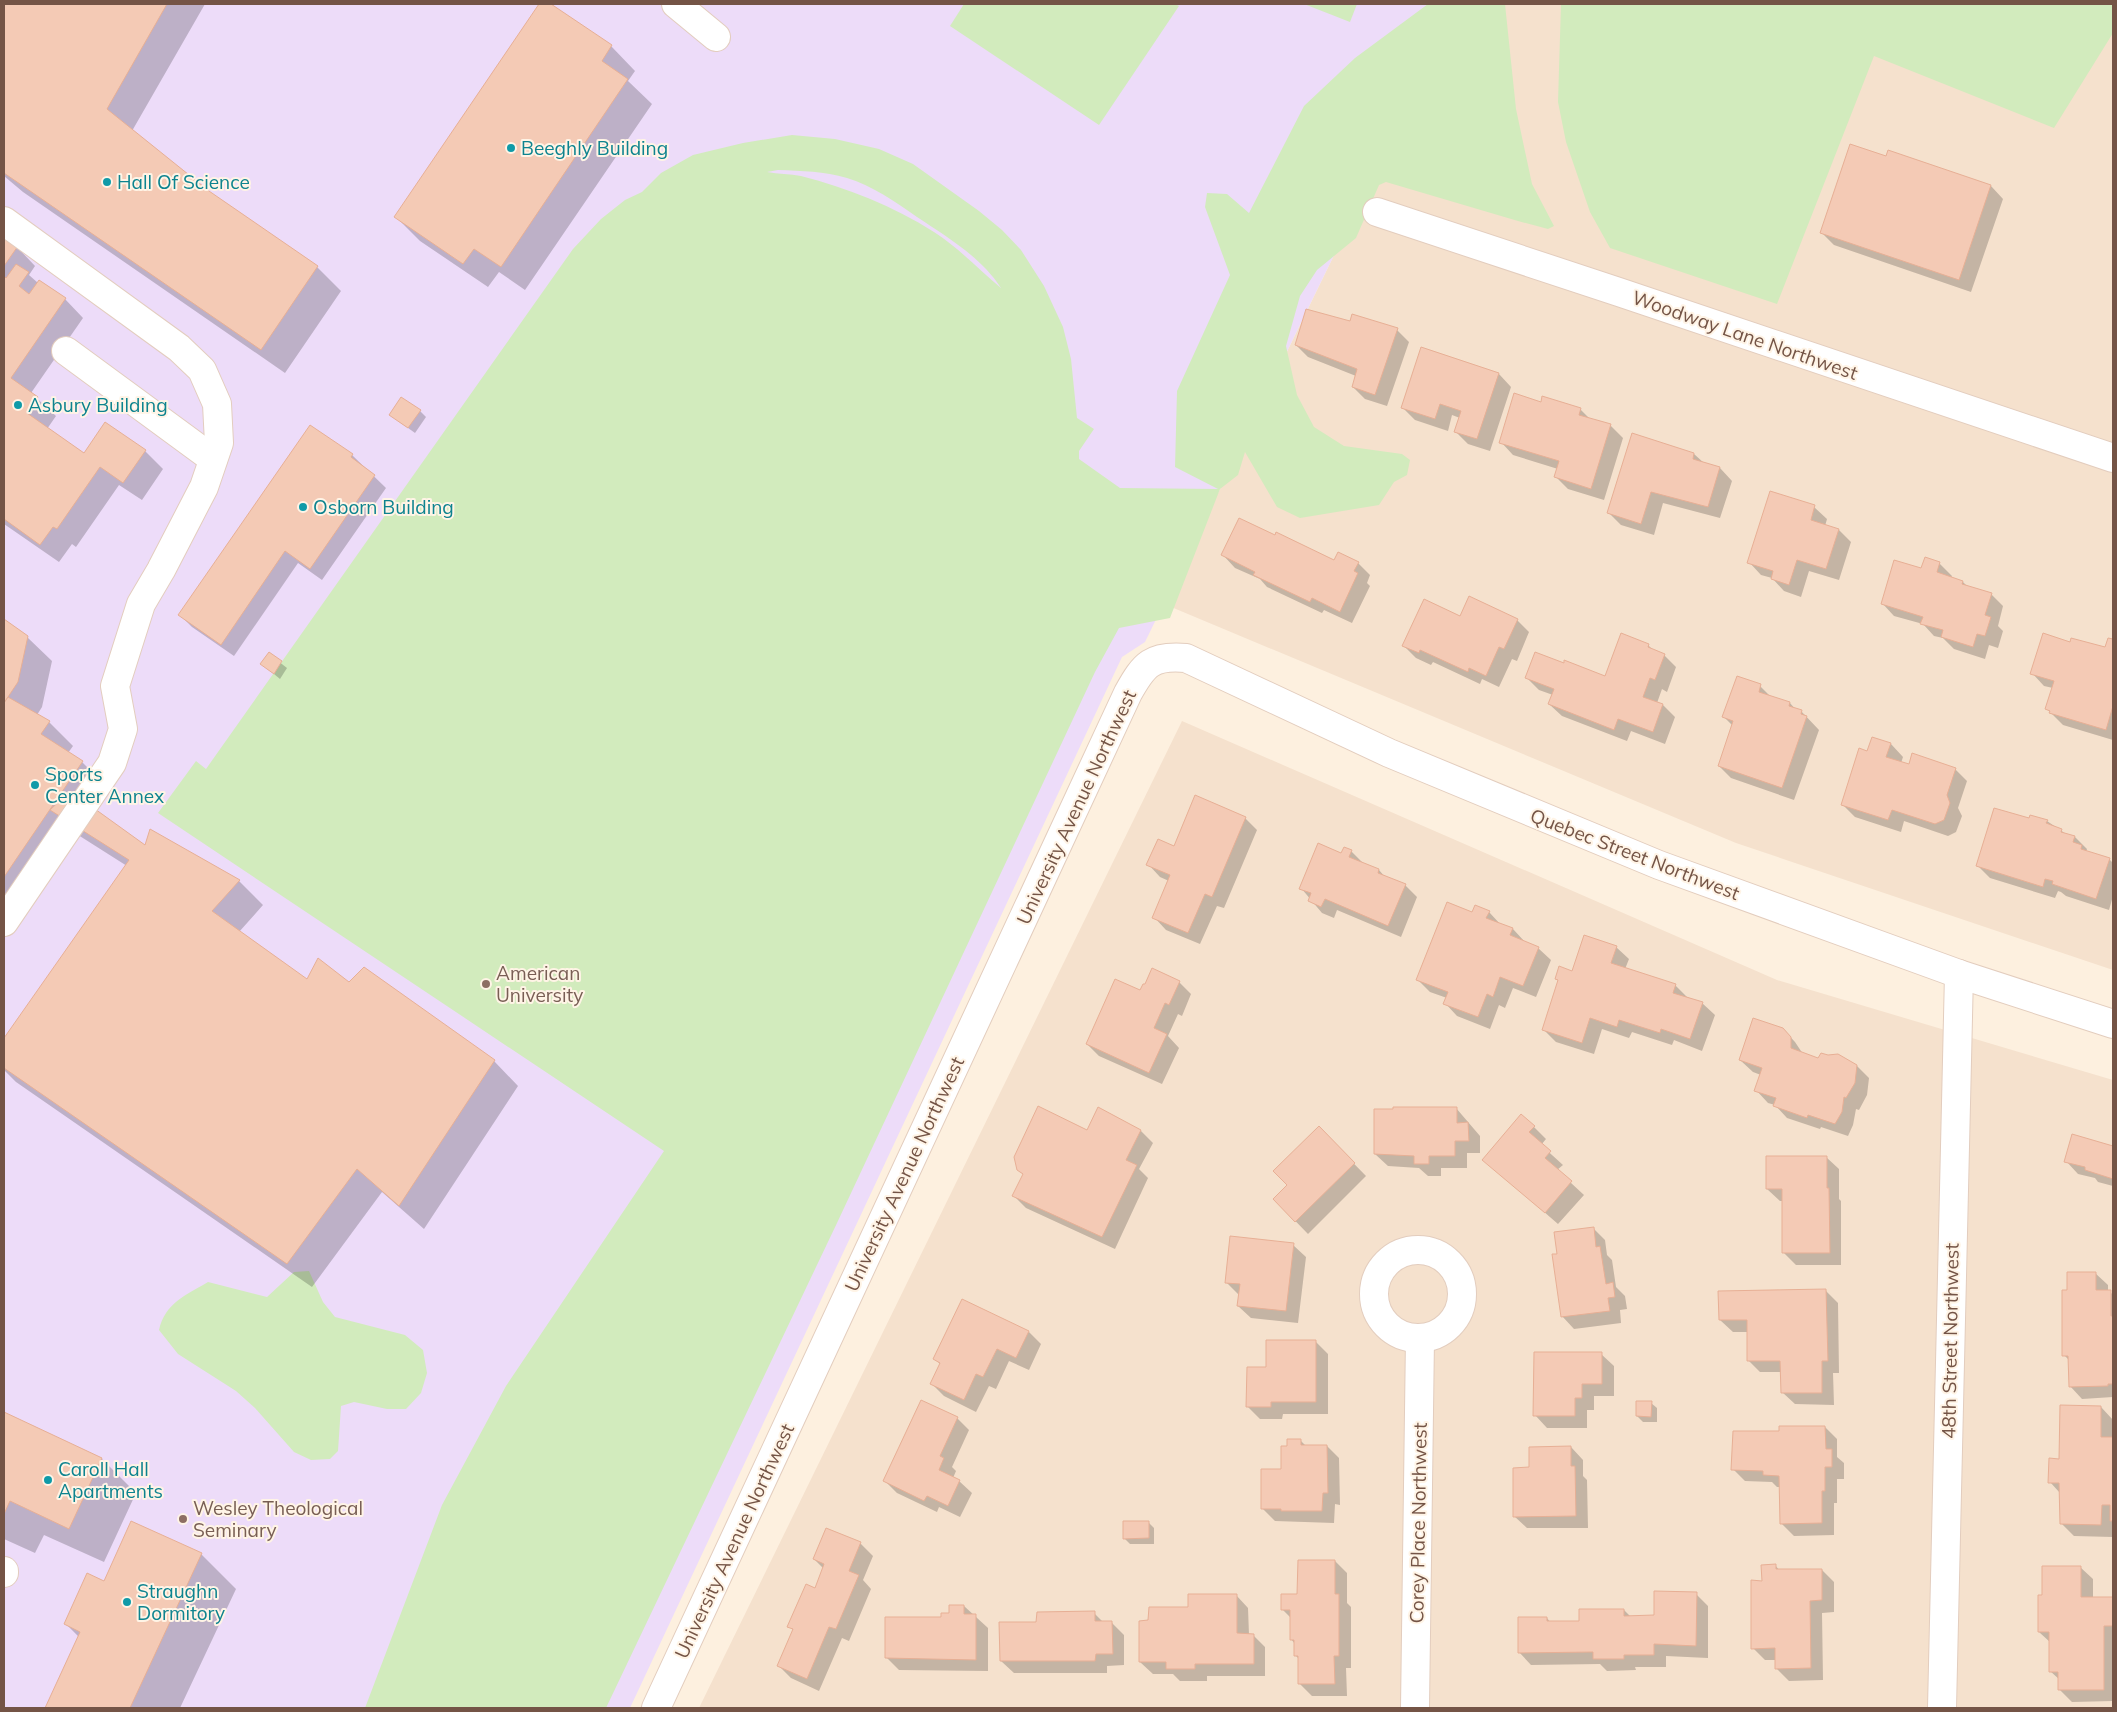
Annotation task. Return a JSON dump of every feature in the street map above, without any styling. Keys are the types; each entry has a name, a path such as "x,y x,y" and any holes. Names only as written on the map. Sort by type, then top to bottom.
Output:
{"street":[{"path":"676,4 716,37"},
{"name":"Woodway Lane Northwest","path":"1377,212 2113,458"},
{"path":"4,221 179,348 202,370 217,404 219,444 204,487 138,612 115,686 122,729 112,763 4,922"},
{"path":"66,352 213,460"},
{"name":"Quebec Street Northwest","path":"1169,656 1186,658 1207,666 1389,753 1668,868 1959,974 2113,1024"},
{"name":"University Avenue Northwest","path":"656,1708 1128,693 1140,671 1158,658 1169,656"},
{"name":"48th Street Northwest","path":"1942,1708 1959,974"},
{"name":"Corey Place Northwest","path":"1415,1708 1420,1338"}],"shaded area":[{"name":"American University","path":"4,4 1428,4 1359,204 1145,642 1122,657 630,1708 4,1708"},
{"path":"1428,4 2113,4 2113,970 1736,843 1164,604 1359,204"},
{"path":"1182,721 1777,980 2113,1080 2113,1708 699,1708"}],"green space":[{"path":"964,4 1175,4 1179,6 1099,125 950,26"},
{"path":"1304,4 1357,4 1350,22"},
{"path":"1428,4 1505,4 1516,109 1532,184 1554,226 1548,229 1386,182 1379,185 1356,238 1317,270 1300,296 1286,346 1297,395 1314,427 1344,446 1402,454 1410,460 1407,475 1394,482 1379,505 1300,518 1277,507 1245,452 1238,475 1220,489 1170,618 1119,628 1095,672 837,1223 606,1708 365,1708 442,1505 506,1386 664,1151 158,813 196,761 206,769 573,249 601,219 625,200 642,192 661,173 693,155 743,143 792,135 835,139 879,149 913,164 979,211 1002,230 1021,250 1044,286 1063,327 1071,359 1077,418 1094,429 1079,451 1079,459 1120,488 1218,489 1175,467 1177,391 1230,275 1205,207 1207,193 1227,194 1249,213 1304,106 1355,58","holes":["778,170 830,174 857,181 875,190 963,248 984,267 1001,288 943,238 903,214 853,192 819,181 801,176 767,172"]},
{"path":"1561,4 2113,4 2113,33 2054,128 1874,56 1777,304 1610,248 1590,212 1566,142 1558,102"},
{"path":"309,1271 323,1302 335,1317 405,1335 423,1350 427,1373 421,1393 406,1409 387,1409 354,1402 341,1406 338,1451 330,1459 311,1460 294,1452 255,1408 236,1391 178,1354 159,1330 171,1306 208,1282 267,1297 294,1272"}],"building":[{"name":"Hall Of Science","path":"4,4 167,4 107,109 209,191 318,266 261,350 4,173"},
{"name":"Beeghly Building","path":"539,4 551,4 612,45 602,61 628,79 501,267 474,249 463,264 394,217"},
{"path":"1850,144 1886,156 1888,150 1991,185 1959,280 1820,233"},
{"path":"4,237 18,246 4,266"},
{"name":"Asbury Building","path":"16,264 29,272 19,286 29,294 39,280 66,298 11,378 38,397 27,413 84,453 105,422 146,450 123,483 100,467 57,529 53,527 40,545 4,519 4,276 6,278"},
{"path":"1306,309 1350,321 1352,314 1398,328 1375,395 1352,387 1357,369 1295,345"},
{"path":"1421,347 1499,373 1477,439 1454,432 1461,411 1440,404 1435,419 1401,408"},
{"path":"1514,393 1541,402 1542,396 1581,408 1579,415 1611,424 1591,489 1554,477 1559,461 1499,443"},
{"path":"401,397 421,410 408,428 389,415"},
{"name":"Osborn Building","path":"310,425 353,454 351,457 375,475 310,569 285,551 221,645 178,615"},
{"path":"1632,433 1694,453 1693,459 1720,467 1708,507 1651,492 1641,524 1607,513"},
{"path":"1770,491 1815,505 1811,520 1839,529 1826,569 1797,560 1789,585 1771,579 1773,571 1747,563"},
{"path":"1239,518 1275,535 1276,532 1334,560 1338,552 1359,562 1354,571 1358,573 1340,612 1312,598 1310,602 1253,575 1255,572 1221,555"},
{"path":"1925,557 1940,562 1937,572 1963,581 1962,584 1992,593 1985,615 1991,617 1985,636 1977,634 1973,647 1941,637 1943,630 1920,624 1923,617 1881,604 1894,560 1921,568"},
{"path":"1469,596 1518,619 1504,649 1499,647 1486,676 1469,668 1468,672 1420,650 1419,653 1402,646 1424,599 1460,616"},
{"path":"4,619 28,636 18,682 4,703"},
{"path":"1621,633 1649,644 1648,647 1665,654 1655,680 1650,678 1643,697 1663,704 1653,732 1618,719 1614,730 1548,704 1554,689 1525,678 1535,652 1564,663 1564,660 1605,676"},
{"path":"2043,633 2070,642 2071,638 2105,647 2108,638 2113,639 2113,706 2106,730 2049,713 2050,711 2045,709 2054,681 2030,674"},
{"path":"269,652 282,661 274,674 260,664"},
{"path":"1737,676 1761,684 1759,692 1790,702 1789,706 1802,710 1801,714 1807,716 1782,788 1718,766 1733,721 1722,717"},
{"name":"Sports Center Annex","path":"8,697 50,721 41,734 83,761 4,877 4,703"},
{"path":"1872,737 1891,743 1886,757 1909,764 1912,753 1956,768 1947,795 1950,803 1944,820 1935,824 1892,810 1888,820 1841,805 1859,748 1867,751"},
{"path":"70,791 145,845 150,829 240,880 212,911 307,979 318,958 349,982 364,967 495,1060 399,1206 357,1169 287,1264 4,1068 4,1038 129,860 50,810"},
{"path":"1195,795 1246,817 1212,897 1205,894 1188,933 1152,918 1170,875 1146,865 1158,839 1174,846"},
{"path":"1994,808 2029,818 2030,815 2048,820 2046,823 2062,829 2061,832 2075,836 2073,842 2082,845 2081,849 2110,858 2096,899 2052,884 2053,881 2045,879 2043,887 1976,866"},
{"path":"1318,843 1341,853 1344,847 1352,850 1349,857 1379,869 1378,873 1406,884 1388,926 1325,899 1321,907 1308,901 1311,893 1299,889"},
{"path":"1447,902 1472,912 1475,905 1490,911 1486,918 1513,928 1510,935 1539,947 1523,986 1500,977 1493,997 1487,994 1478,1017 1443,1004 1448,992 1416,980"},
{"path":"1584,935 1617,946 1611,963 1676,984 1673,993 1703,1002 1690,1039 1661,1029 1660,1033 1619,1020 1617,1027 1590,1018 1582,1043 1542,1030 1558,980 1555,979 1559,966 1572,971"},
{"path":"1152,968 1180,981 1169,1005 1165,1003 1154,1028 1167,1034 1149,1073 1086,1044 1115,979 1140,990 1143,984 1145,984"},
{"path":"1753,1018 1783,1028 1791,1037 1791,1048 1818,1058 1821,1053 1828,1055 1838,1054 1857,1065 1855,1083 1846,1098 1844,1097 1842,1112 1835,1124 1808,1115 1807,1118 1773,1106 1776,1098 1754,1091 1762,1068 1739,1060"},
{"path":"1038,1106 1087,1130 1098,1107 1141,1130 1126,1160 1137,1165 1102,1237 1012,1196 1023,1174 1017,1170 1014,1157"},
{"path":"1393,1107 1457,1107 1457,1123 1468,1122 1469,1141 1455,1141 1455,1156 1429,1156 1429,1164 1414,1164 1414,1156 1374,1154 1374,1109 1393,1109"},
{"path":"1521,1114 1535,1126 1529,1132 1551,1151 1545,1158 1572,1181 1545,1213 1482,1160"},
{"path":"1319,1126 1355,1163 1295,1222 1273,1199 1287,1185 1273,1171"},
{"path":"2072,1134 2113,1146 2113,1179 2085,1170 2085,1167 2064,1162"},
{"path":"1766,1156 1827,1156 1830,1253 1782,1253 1782,1189 1766,1189"},
{"path":"1594,1227 1596,1247 1600,1246 1606,1284 1613,1282 1615,1297 1608,1298 1610,1311 1561,1317 1552,1254 1557,1254 1554,1232"},
{"path":"1230,1236 1294,1243 1286,1311 1237,1306 1240,1284 1225,1283"},
{"path":"2067,1272 2096,1272 2096,1290 2111,1290 2113,1384 2108,1384 2108,1386 2069,1387 2068,1356 2062,1356 2062,1290 2067,1290"},
{"path":"1826,1289 1828,1361 1822,1361 1822,1393 1781,1393 1780,1361 1747,1361 1747,1320 1719,1320 1718,1291"},
{"path":"962,1299 1029,1331 1016,1358 997,1349 983,1377 976,1374 964,1400 930,1384 940,1363 933,1359"},
{"path":"1266,1340 1316,1340 1316,1402 1271,1402 1271,1407 1246,1407 1247,1367 1266,1367"},
{"path":"1534,1352 1602,1352 1602,1384 1582,1384 1582,1398 1575,1398 1575,1416 1533,1416"},
{"path":"921,1400 958,1417 940,1456 944,1458 939,1470 960,1480 948,1506 927,1496 924,1501 883,1481"},
{"path":"1636,1401 1652,1401 1651,1417 1636,1416"},
{"path":"2060,1405 2101,1406 2101,1437 2113,1437 2113,1521 2110,1521 2110,1505 2102,1505 2101,1525 2060,1524 2059,1483 2048,1483 2049,1458 2059,1459"},
{"name":"Caroll Hall Apartments","path":"4,1412 102,1458 69,1529 10,1501 4,1514"},
{"path":"1779,1426 1825,1426 1826,1449 1832,1449 1832,1467 1825,1467 1825,1491 1822,1491 1822,1523 1780,1524 1779,1476 1763,1475 1763,1471 1731,1470 1733,1431 1779,1431"},
{"path":"1287,1439 1301,1439 1301,1445 1327,1445 1328,1493 1323,1493 1322,1511 1261,1509 1261,1469 1281,1469 1281,1446 1287,1446"},
{"path":"1571,1446 1571,1466 1575,1466 1576,1516 1513,1517 1513,1468 1529,1467 1529,1447"},
{"name":"Straughn Dormitory","path":"131,1521 202,1553 130,1708 45,1708 80,1632 64,1624 87,1573 104,1581"},
{"path":"1123,1521 1149,1521 1149,1538 1123,1539"},
{"path":"826,1528 861,1542 849,1571 859,1575 836,1629 829,1627 807,1679 777,1666 793,1629 787,1627 806,1584 815,1588 824,1564 813,1559"},
{"path":"1298,1560 1335,1560 1335,1594 1339,1594 1339,1656 1334,1656 1335,1684 1298,1684 1298,1656 1294,1656 1294,1640 1290,1640 1290,1610 1281,1610 1281,1594 1297,1594"},
{"path":"1776,1564 1776,1569 1822,1569 1822,1600 1810,1601 1811,1668 1775,1669 1775,1648 1751,1649 1751,1580 1762,1581 1761,1565"},
{"path":"2042,1566 2081,1566 2081,1597 2113,1597 2113,1626 2104,1626 2104,1690 2058,1690 2058,1672 2049,1672 2049,1632 2038,1632 2038,1595 2042,1595"},
{"path":"1654,1591 1697,1592 1696,1646 1654,1644 1654,1655 1624,1655 1624,1659 1593,1659 1593,1652 1518,1653 1518,1617 1547,1617 1547,1621 1579,1621 1579,1609 1624,1609 1624,1616 1654,1615"},
{"path":"1188,1594 1237,1594 1237,1633 1254,1634 1254,1664 1195,1664 1195,1669 1166,1669 1166,1662 1139,1662 1139,1621 1148,1620 1149,1607 1188,1607"},
{"path":"949,1605 964,1605 964,1614 976,1614 976,1660 885,1658 885,1617 941,1617 941,1613 949,1613"},
{"path":"1095,1611 1095,1621 1112,1621 1113,1654 1096,1654 1095,1661 1000,1661 999,1622 1036,1622 1037,1612"}],"place":[{"name":"Beeghly Building","path":"511,148"},
{"name":"Hall Of Science","path":"107,182"},
{"name":"Asbury Building","path":"18,405"},
{"name":"Osborn Building","path":"303,507"},
{"name":"Sports Center Annex","path":"35,785"},
{"name":"American University","path":"486,984"},
{"name":"Caroll Hall Apartments","path":"48,1480"},
{"name":"Wesley Theological Seminary","path":"183,1519"},
{"name":"Straughn Dormitory","path":"127,1602"}]}
